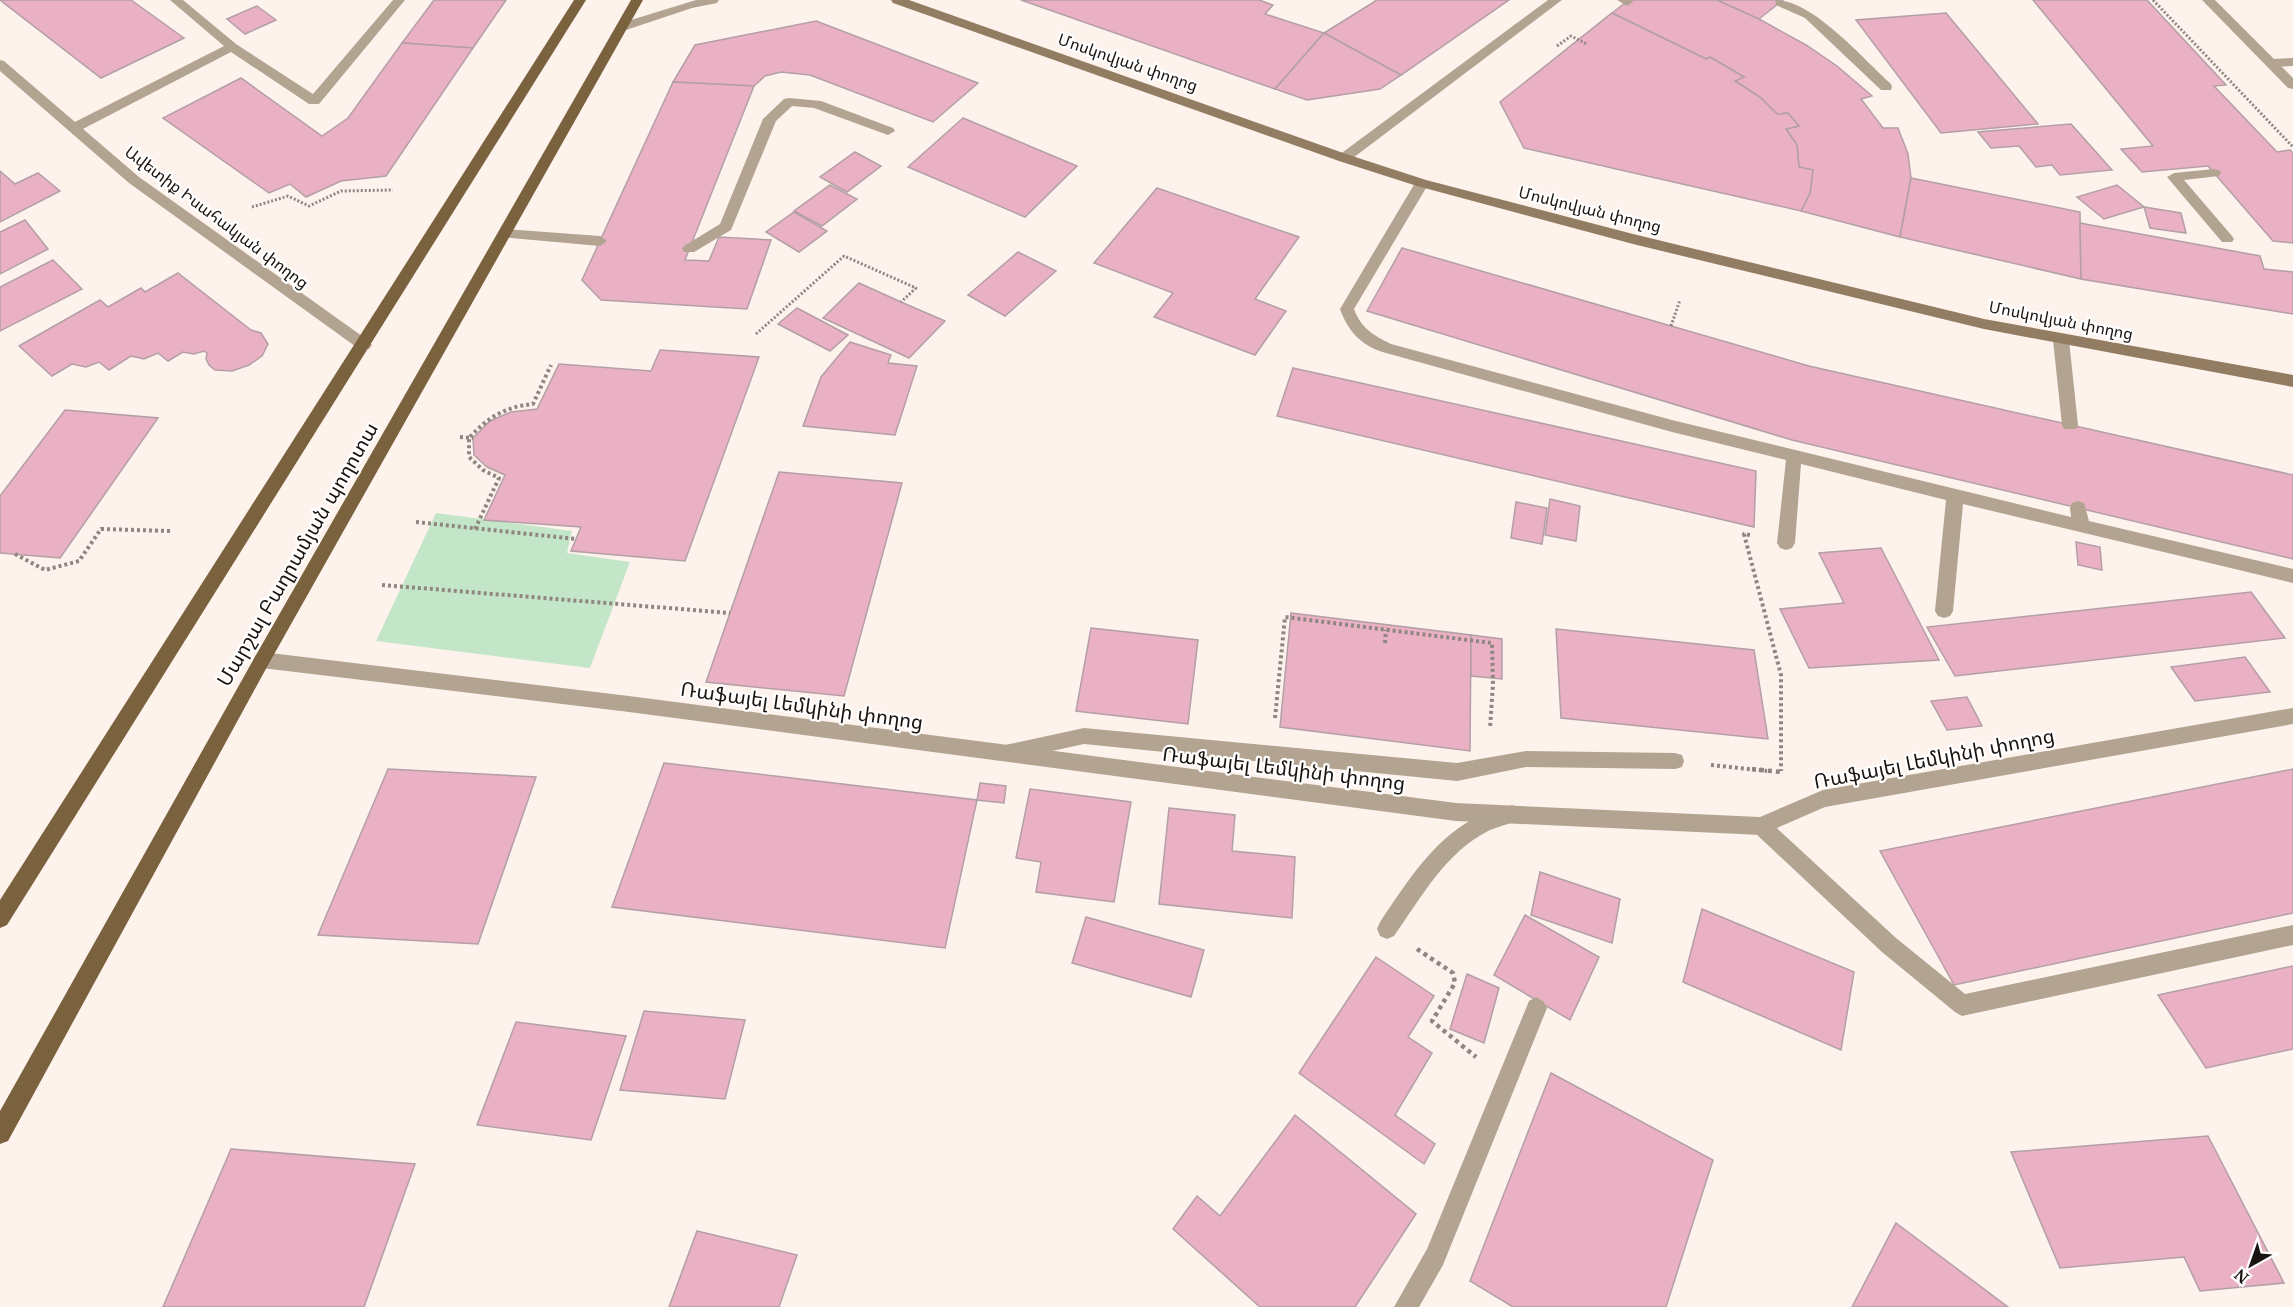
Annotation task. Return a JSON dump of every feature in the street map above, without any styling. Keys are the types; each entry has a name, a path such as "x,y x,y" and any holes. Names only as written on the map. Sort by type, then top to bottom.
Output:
{"main road":[{"path":"0,918 580,0"},
{"name":"Մարշալ Բաղրամյան պողոտա","path":"0,1133 262,660 637,0"},
{"name":"Մոսկովյան փողոց","path":"897,0 1344,158 1422,183 1679,250 2061,340 2293,381"}],"street":[{"path":"176,0 232,47 314,101 399,0"},
{"path":"622,27 689,5 713,0"},
{"path":"1344,158 1556,0"},
{"path":"2208,0 2293,85"},
{"path":"1780,2 1809,15 1886,87"},
{"path":"74,128 232,47"},
{"path":"2272,63 2293,62"},
{"name":"Ավետիք Իսահակյան փողոց","path":"0,64 134,180 364,345"},
{"path":"689,249 726,227 770,119 789,102 816,104 888,131"},
{"path":"2214,173 2174,177 2227,239"},
{"path":"1422,183 1347,309 1351,323 1365,338 1386,348 1794,457 2293,576"},
{"path":"505,234 600,241"},
{"path":"2061,340 2070,425"},
{"path":"1786,543 1794,457"},
{"path":"1944,611 1955,496"},
{"path":"2078,508 2082,527"},
{"name":"Ռաֆայել Լեմկինի փողոց","path":"262,660 630,704 1456,812 1761,826 1823,799 2293,716"},
{"path":"1000,754 1084,736 1457,772 1526,759 1675,761"},
{"path":"1387,929 1428,872 1453,844 1480,825 1512,814"},
{"path":"1761,826 1889,945 1962,1005 2293,935"},
{"path":"1406,1307 1435,1257 1536,1008"}],"path":[{"path":"2153,0 2293,147"},
{"path":"1557,46 1571,36 1587,44"},
{"path":"252,207 288,196 309,206 341,191 393,190"},
{"path":"756,334 844,255 916,288 902,302"},
{"path":"1671,326 1680,300"},
{"path":"476,529 500,478 483,470 469,457 471,438 487,417 513,405 533,404 551,365"},
{"path":"460,437 471,438"},
{"path":"416,522 576,539"},
{"path":"15,554 45,570 79,561 101,529 170,531"},
{"path":"1675,761 1781,772 1781,675 1750,558"},
{"path":"382,585 730,613"},
{"path":"1275,722 1285,617 1492,643 1493,684 1487,767"},
{"path":"1385,643 1386,630"},
{"path":"1447,970 1453,973 1455,983 1432,1021 1506,1083"}],"green space":[{"path":"436,513 572,531 567,553 630,562 590,668 376,641"}],"building":[{"path":"0,0 131,0 184,38 101,78"},
{"path":"434,0 506,0 473,48 402,43"},
{"path":"1021,0 1259,0 1273,5 1265,14 1324,33 1275,89"},
{"path":"1377,0 1509,0 1401,75 1324,33"},
{"path":"1629,0 1717,0 1759,19 1806,45 1837,66 1872,96 1861,99 1883,128 1898,128 1908,154 1911,178 1900,237 1801,211 1810,193 1813,170 1799,167 1797,145 1786,129 1799,126 1788,113 1777,114 1760,97 1735,81 1744,77 1710,57 1706,59 1612,13"},
{"path":"1717,0 1783,0 1759,19"},
{"path":"2033,0 2147,0 2226,85 2214,86 2277,152 2290,150 2293,153 2293,243 2273,241 2208,166 2142,172 2121,149 2153,146"},
{"path":"257,6 276,20 245,34 227,19"},
{"path":"1612,13 1706,59 1710,57 1744,77 1735,81 1760,97 1777,114 1788,113 1799,126 1786,129 1797,145 1799,167 1813,170 1810,193 1801,211 1524,148 1500,102"},
{"path":"1946,13 2038,124 1941,133 1856,20"},
{"path":"816,21 978,83 933,122 810,75 781,72 765,76 754,86 673,82 695,45"},
{"path":"1324,33 1401,75 1380,89 1307,100 1275,89"},
{"path":"402,43 473,48 386,176 341,181 306,197 290,184 269,193 163,118 241,78 322,136 348,118"},
{"path":"673,82 754,86 685,260 709,261 719,237 771,240 747,309 601,300 582,280"},
{"path":"963,118 1077,166 1025,217 908,167"},
{"path":"2071,124 2112,170 2060,175 2052,165 2036,167 2019,146 1991,148 1978,132"},
{"path":"855,152 881,166 847,192 820,177"},
{"path":"0,171 15,184 38,173 60,191 0,222"},
{"path":"1911,178 2080,212 2081,279 1900,237"},
{"path":"830,185 857,199 822,226 794,211"},
{"path":"2117,185 2144,207 2104,219 2077,197"},
{"path":"1157,188 1299,237 1255,299 1286,311 1255,355 1154,317 1173,293 1094,263"},
{"path":"2144,207 2181,213 2186,233 2150,228"},
{"path":"794,212 827,231 799,252 766,232"},
{"path":"25,220 48,249 0,274 0,232"},
{"path":"2080,223 2260,256 2264,269 2293,272 2293,314 2081,279"},
{"path":"1402,248 1809,366 2293,475 2293,559 1792,440 1367,311"},
{"path":"1018,252 1056,271 1005,316 968,295"},
{"path":"53,260 82,289 0,331 0,287"},
{"path":"178,273 251,330 261,333 268,344 262,356 249,365 232,371 215,370 209,365 206,359 207,353 204,351 194,354 183,352 168,361 158,353 144,359 131,356 109,370 99,362 86,367 72,364 52,376 19,346 100,300 108,307 141,288 145,292"},
{"path":"859,283 945,321 909,358 823,318"},
{"path":"797,308 848,335 830,351 778,324"},
{"path":"850,342 891,355 888,363 917,366 895,435 803,426 821,377"},
{"path":"660,350 759,357 685,561 571,551 581,527 484,520 505,475 487,467 474,455 473,438 490,421 511,412 537,409 559,364 651,371"},
{"path":"1293,368 1756,471 1754,527 1277,416"},
{"path":"65,410 158,418 60,558 0,553 0,496"},
{"path":"779,472 902,483 844,696 706,682"},
{"path":"1550,499 1580,506 1576,541 1545,535"},
{"path":"1516,502 1547,508 1542,544 1511,538"},
{"path":"2076,542 2100,547 2102,570 2078,565"},
{"path":"1881,548 1939,660 1809,668 1780,609 1844,603 1819,553"},
{"path":"2251,592 2285,638 1955,676 1927,627"},
{"path":"1291,613 1471,635 1470,751 1280,727"},
{"path":"1091,628 1198,640 1188,724 1076,711"},
{"path":"1556,629 1754,650 1768,739 1561,718"},
{"path":"1471,635 1502,639 1502,679 1471,676"},
{"path":"2245,657 2270,692 2195,701 2171,667"},
{"path":"1967,697 1982,726 1947,730 1931,701"},
{"path":"664,763 977,800 945,948 612,907"},
{"path":"388,769 536,777 478,944 318,935"},
{"path":"2293,769 2293,913 1954,985 1880,851"},
{"path":"980,783 1006,786 1004,803 977,800"},
{"path":"1030,789 1131,802 1114,902 1036,892 1041,862 1016,858"},
{"path":"1169,808 1235,815 1232,851 1295,857 1292,918 1159,904"},
{"path":"1540,872 1620,899 1612,943 1531,915"},
{"path":"1702,909 1854,972 1841,1050 1683,982"},
{"path":"1525,915 1599,957 1570,1020 1494,975"},
{"path":"1086,917 1204,950 1191,997 1072,963"},
{"path":"1376,957 1434,996 1408,1037 1432,1053 1395,1115 1435,1144 1424,1164 1299,1073"},
{"path":"2293,966 2293,1049 2206,1068 2158,995"},
{"path":"1467,974 1499,988 1484,1043 1450,1029"},
{"path":"644,1011 745,1020 725,1099 620,1090"},
{"path":"516,1022 626,1036 591,1140 477,1125"},
{"path":"1551,1073 1713,1160 1666,1307 1513,1307 1470,1281"},
{"path":"1295,1115 1416,1214 1355,1307 1260,1307 1173,1229 1197,1196 1220,1216"},
{"path":"2208,1136 2284,1283 2200,1291 2184,1257 2060,1268 2011,1152"},
{"path":"231,1149 415,1164 364,1307 163,1307"},
{"path":"1896,1223 2008,1307 1852,1307"},
{"path":"697,1231 797,1255 779,1307 669,1307"}]}
